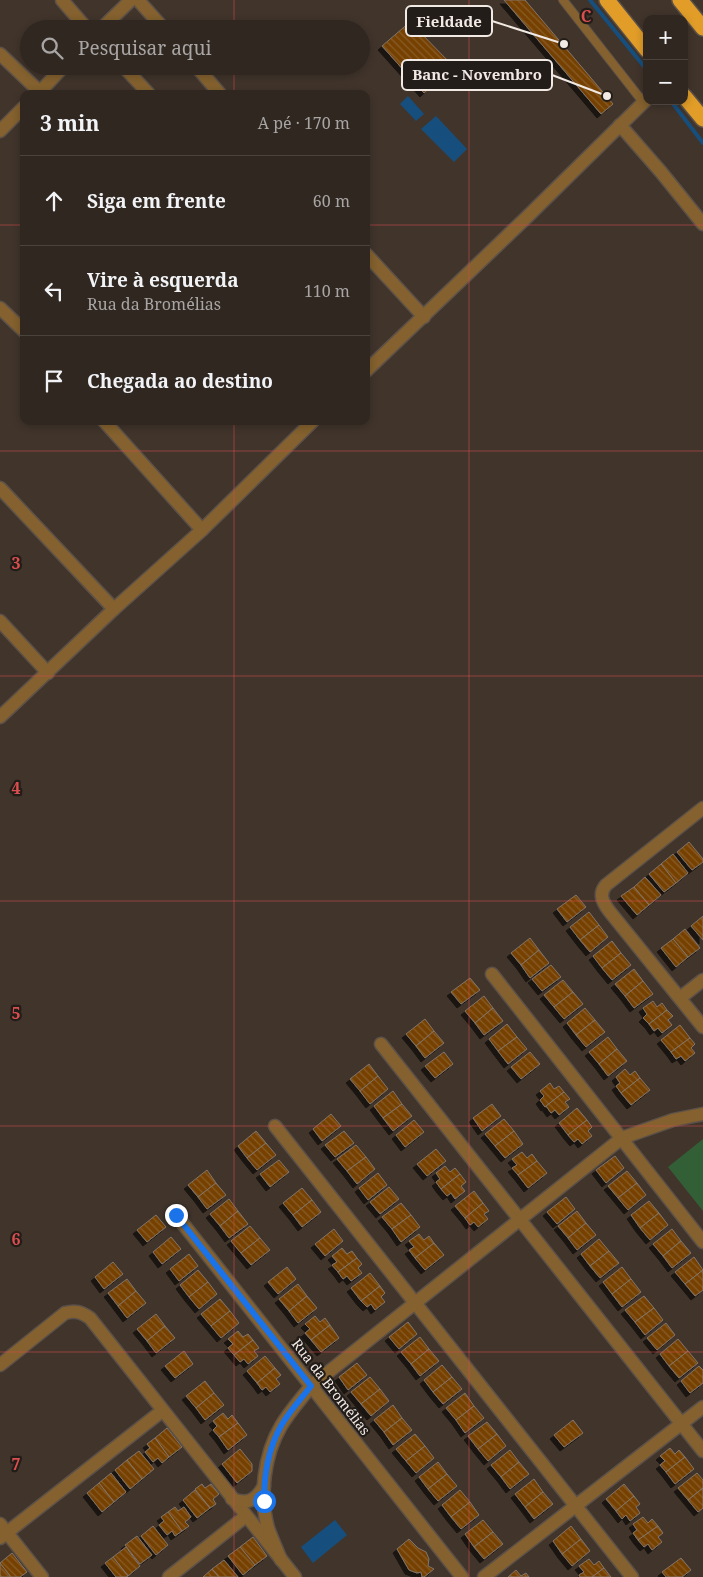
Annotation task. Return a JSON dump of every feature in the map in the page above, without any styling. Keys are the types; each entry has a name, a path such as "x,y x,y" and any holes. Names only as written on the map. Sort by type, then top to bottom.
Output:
{"highway":[{"path":"607,0 643,45"},
{"path":"680,0 703,28"},
{"path":"688,101 703,119"}],"street":[{"path":"62,0 79,20"},
{"path":"110,20 131,0"},
{"path":"138,0 156,20"},
{"path":"0,54 20,74"},
{"path":"21,75 36,90"},
{"path":"42,90 56,75"},
{"path":"131,75 145,90"},
{"path":"204,75 217,90"},
{"path":"370,367 643,103"},
{"path":"0,131 20,112"},
{"path":"620,125 703,224"},
{"path":"370,258 424,316"},
{"path":"0,308 20,327"},
{"path":"108,425 202,530"},
{"path":"0,717 114,609 202,530 309,425"},
{"path":"0,488 114,609"},
{"path":"0,621 48,673"},
{"path":"703,808 602,890 605,906 703,1027"},
{"path":"492,974 703,1242"},
{"path":"680,998 703,980"},
{"path":"381,1044 703,1452"},
{"path":"281,1560 268,1527 264,1486 275,1437 282,1424 311,1386 622,1138 673,1120 703,1114"},
{"path":"274,1126 632,1577"},
{"name":"Rua da Bromélias","path":"176,1215 462,1577"},
{"path":"0,1365 65,1314 75,1310 90,1318 295,1577"},
{"path":"484,1577 703,1407"},
{"path":"42,1577 2,1532 162,1411"},
{"path":"232,1499 240,1502 250,1501 258,1496 264,1486"},
{"path":"169,1577 246,1516"}],"lane":[{"path":"563,0 643,99"}],"green space":[{"path":"703,1139 703,1211 668,1167"}],"water":[{"path":"408,96 424,114 416,121 400,104"},
{"path":"436,116 467,149 454,162 421,129"},
{"path":"335,1520 347,1535 313,1563 301,1547"}],"building":[{"path":"504,0 525,0 613,104 601,114"},
{"path":"410,22 453,66 424,93 382,46"},
{"path":"689,842 703,859 703,862 692,870 677,852"},
{"path":"673,854 688,873 676,883 661,864"},
{"path":"661,864 676,883 664,892 649,874"},
{"path":"645,877 661,895 649,905 634,887"},
{"path":"634,887 649,905 637,915 621,896"},
{"path":"576,895 586,907 567,922 557,909"},
{"path":"589,912 599,925 580,940 570,927"},
{"path":"703,916 703,940 691,926"},
{"path":"599,925 608,937 590,952 580,940"},
{"path":"685,929 700,948 688,957 673,939"},
{"path":"530,938 539,950 521,965 511,953"},
{"path":"673,939 688,957 676,967 661,948"},
{"path":"612,941 621,953 602,968 593,956"},
{"path":"539,950 549,963 530,978 521,965"},
{"path":"621,953 631,965 612,980 602,968"},
{"path":"551,965 561,977 542,991 532,979"},
{"path":"634,969 643,981 625,996 615,984"},
{"path":"470,978 480,990 461,1004 451,992"},
{"path":"563,980 573,992 554,1007 544,995"},
{"path":"643,981 653,994 634,1008 625,996"},
{"path":"573,992 583,1004 564,1019 554,1007"},
{"path":"484,996 493,1008 475,1023 465,1011"},
{"path":"653,1001 657,1007 662,1003 667,1010 649,1024 643,1018 647,1014 643,1008"},
{"path":"493,1008 503,1021 484,1035 475,1023"},
{"path":"585,1008 595,1020 576,1035 567,1023"},
{"path":"667,1010 673,1016 668,1020 672,1025 662,1033 658,1028 654,1031 649,1024"},
{"path":"425,1019 434,1031 416,1046 406,1034"},
{"path":"595,1020 605,1032 586,1047 576,1035"},
{"path":"507,1024 517,1037 498,1051 489,1039"},
{"path":"680,1025 690,1038 671,1052 661,1040"},
{"path":"434,1031 444,1043 425,1058 416,1046"},
{"path":"517,1037 527,1049 508,1064 498,1051"},
{"path":"608,1037 617,1049 599,1064 589,1052"},
{"path":"690,1038 695,1044 691,1048 695,1053 685,1061 681,1056 676,1059 671,1052"},
{"path":"617,1049 627,1061 608,1076 599,1064"},
{"path":"444,1052 453,1064 435,1078 425,1066"},
{"path":"530,1052 540,1064 521,1079 511,1067"},
{"path":"369,1064 378,1076 360,1091 350,1079"},
{"path":"625,1069 630,1075 635,1071 640,1078 621,1093 616,1086 620,1083 616,1077"},
{"path":"378,1076 388,1089 370,1104 360,1091"},
{"path":"640,1078 650,1090 631,1105 621,1093"},
{"path":"550,1083 554,1089 559,1086 564,1092 545,1107 540,1100 544,1096 540,1091"},
{"path":"393,1091 402,1104 383,1118 374,1106"},
{"path":"564,1092 570,1099 565,1102 569,1107 559,1115 555,1110 551,1113 546,1106"},
{"path":"402,1104 412,1116 393,1131 383,1118"},
{"path":"492,1104 501,1116 482,1131 473,1118"},
{"path":"577,1108 587,1120 568,1135 559,1123"},
{"path":"331,1114 341,1126 322,1141 313,1129"},
{"path":"504,1119 514,1131 495,1146 485,1134"},
{"path":"414,1120 424,1132 405,1147 396,1135"},
{"path":"587,1120 592,1127 588,1131 592,1136 582,1144 578,1139 574,1142 568,1135"},
{"path":"256,1131 266,1143 247,1158 238,1146"},
{"path":"344,1131 354,1143 335,1157 325,1145"},
{"path":"514,1131 523,1144 505,1158 495,1146"},
{"path":"266,1143 276,1155 257,1170 247,1158"},
{"path":"356,1145 366,1157 347,1171 337,1159"},
{"path":"436,1149 446,1161 427,1176 417,1164"},
{"path":"522,1152 527,1158 532,1154 537,1161 518,1175 512,1168 517,1165 512,1159"},
{"path":"615,1156 624,1168 606,1183 596,1170"},
{"path":"366,1157 375,1169 357,1184 347,1171"},
{"path":"279,1160 289,1172 270,1187 260,1174"},
{"path":"537,1161 547,1173 528,1188 518,1175"},
{"path":"445,1166 450,1172 455,1168 460,1174 441,1189 436,1182 440,1179 436,1173"},
{"path":"207,1170 216,1183 198,1197 188,1185"},
{"path":"627,1171 637,1183 618,1198 608,1186"},
{"path":"378,1173 387,1185 368,1200 359,1188"},
{"path":"460,1174 466,1182 461,1186 465,1191 455,1199 451,1193 447,1196 441,1189"},
{"path":"216,1183 226,1195 207,1209 198,1197"},
{"path":"637,1183 646,1195 628,1210 618,1198"},
{"path":"389,1187 399,1199 380,1214 370,1202"},
{"path":"302,1188 312,1200 293,1215 283,1203"},
{"path":"474,1191 483,1203 465,1218 455,1206"},
{"path":"566,1197 575,1209 557,1224 547,1212"},
{"path":"229,1199 238,1211 220,1226 210,1214"},
{"path":"312,1200 321,1212 302,1227 293,1215"},
{"path":"649,1201 659,1213 640,1228 631,1215"},
{"path":"401,1203 411,1215 392,1229 382,1217"},
{"path":"483,1203 489,1211 484,1214 488,1219 478,1227 474,1222 470,1225 465,1218"},
{"path":"238,1211 248,1224 229,1238 220,1226"},
{"path":"577,1211 586,1223 568,1238 558,1226"},
{"path":"659,1213 668,1225 650,1240 640,1228"},
{"path":"156,1215 166,1227 147,1242 137,1230"},
{"path":"411,1215 420,1227 401,1242 392,1229"},
{"path":"586,1223 596,1235 577,1250 568,1238"},
{"path":"250,1226 260,1238 241,1253 231,1241"},
{"path":"334,1229 343,1241 325,1256 315,1244"},
{"path":"672,1229 681,1241 663,1256 653,1244"},
{"path":"419,1234 424,1240 429,1236 434,1243 415,1258 409,1250 414,1247 409,1241"},
{"path":"171,1237 181,1249 162,1264 153,1252"},
{"path":"260,1238 270,1250 251,1265 241,1253"},
{"path":"599,1239 609,1251 590,1266 581,1254"},
{"path":"681,1241 691,1253 672,1268 663,1256"},
{"path":"434,1243 444,1255 425,1270 415,1258"},
{"path":"342,1248 347,1254 352,1251 357,1258 338,1272 332,1265 337,1262 332,1256"},
{"path":"609,1251 619,1263 600,1278 590,1266"},
{"path":"189,1254 198,1266 179,1281 170,1269"},
{"path":"694,1257 703,1270 685,1284 675,1272"},
{"path":"357,1258 362,1264 358,1268 362,1273 351,1281 347,1276 343,1279 338,1272"},
{"path":"113,1262 123,1274 104,1289 95,1277"},
{"path":"287,1267 296,1279 278,1294 268,1282"},
{"path":"622,1267 631,1279 612,1294 603,1282"},
{"path":"198,1270 208,1282 189,1297 180,1285"},
{"path":"703,1270 703,1290 695,1296 685,1284"},
{"path":"370,1273 380,1286 361,1301 351,1288"},
{"path":"127,1279 136,1291 118,1306 108,1293"},
{"path":"631,1279 641,1292 622,1307 612,1294"},
{"path":"208,1282 217,1294 199,1309 189,1297"},
{"path":"298,1284 307,1296 289,1311 279,1299"},
{"path":"380,1286 385,1293 381,1297 385,1302 375,1310 371,1304 367,1307 361,1301"},
{"path":"136,1291 146,1303 127,1318 118,1306"},
{"path":"307,1296 317,1308 298,1323 289,1311"},
{"path":"644,1296 654,1308 635,1322 625,1310"},
{"path":"220,1299 230,1311 211,1326 201,1314"},
{"path":"654,1308 663,1320 645,1335 635,1322"},
{"path":"230,1311 239,1323 221,1338 211,1326"},
{"path":"156,1314 165,1326 147,1341 137,1329"},
{"path":"315,1316 320,1322 325,1318 330,1325 311,1340 305,1333 310,1329 305,1324"},
{"path":"408,1322 417,1334 399,1349 389,1337"},
{"path":"666,1323 675,1335 657,1350 647,1338"},
{"path":"330,1325 339,1338 321,1352 311,1340"},
{"path":"165,1326 175,1338 156,1353 147,1341"},
{"path":"238,1331 243,1337 248,1334 253,1340 234,1355 228,1348 233,1344 228,1339"},
{"path":"420,1337 429,1349 411,1364 401,1352"},
{"path":"678,1339 688,1351 669,1366 660,1354"},
{"path":"253,1340 259,1348 254,1351 258,1356 248,1364 244,1359 240,1362 234,1355"},
{"path":"429,1349 439,1361 420,1376 411,1364"},
{"path":"184,1351 193,1364 175,1378 165,1366"},
{"path":"688,1351 698,1363 679,1378 669,1366"},
{"path":"265,1356 275,1368 257,1383 247,1371"},
{"path":"357,1363 367,1375 348,1390 339,1377"},
{"path":"442,1365 452,1377 433,1392 424,1380"},
{"path":"699,1366 703,1370 703,1383 690,1393 681,1381"},
{"path":"275,1368 281,1375 276,1379 280,1384 270,1392 266,1387 262,1390 257,1383"},
{"path":"370,1377 380,1389 361,1404 351,1392"},
{"path":"452,1377 462,1389 443,1404 433,1392"},
{"path":"205,1381 214,1393 196,1408 186,1396"},
{"path":"380,1389 389,1401 371,1416 361,1404"},
{"path":"214,1393 224,1405 205,1420 196,1408"},
{"path":"465,1393 474,1406 456,1420 446,1408"},
{"path":"393,1405 402,1418 384,1432 374,1420"},
{"path":"474,1406 484,1418 465,1433 456,1420"},
{"path":"223,1413 228,1419 232,1415 238,1423 219,1437 213,1430 217,1426 213,1421"},
{"path":"402,1418 412,1430 393,1445 384,1432"},
{"path":"573,1420 583,1433 564,1447 554,1435"},
{"path":"487,1422 497,1434 478,1449 468,1436"},
{"path":"238,1423 247,1435 228,1450 219,1437"},
{"path":"167,1428 182,1447 169,1457 155,1438"},
{"path":"415,1434 425,1446 406,1461 396,1449"},
{"path":"497,1434 506,1446 488,1461 478,1449"},
{"path":"155,1438 169,1457 162,1463 158,1458 153,1462 145,1452 150,1448 147,1444"},
{"path":"425,1446 434,1458 416,1473 406,1461"},
{"path":"670,1448 675,1454 679,1450 685,1457 666,1472 660,1465 665,1461 660,1456"},
{"path":"240,1449 252,1464 252,1471 237,1483 222,1464"},
{"path":"510,1450 519,1462 501,1477 491,1465"},
{"path":"139,1451 154,1469 142,1479 127,1460"},
{"path":"685,1457 694,1469 675,1484 666,1472"},
{"path":"127,1460 142,1479 130,1489 115,1470"},
{"path":"438,1462 447,1474 428,1489 419,1477"},
{"path":"519,1462 529,1474 510,1489 501,1477"},
{"path":"111,1473 126,1492 114,1502 99,1483"},
{"path":"697,1473 703,1480 703,1488 688,1500 678,1488"},
{"path":"447,1474 457,1486 438,1501 428,1489"},
{"path":"534,1479 543,1492 525,1507 515,1494"},
{"path":"99,1483 114,1502 102,1512 87,1493"},
{"path":"202,1484 205,1488 211,1484 219,1494 213,1499 216,1504 210,1508 195,1489"},
{"path":"624,1484 634,1496 616,1511 606,1499"},
{"path":"703,1488 703,1508 698,1512 688,1500"},
{"path":"195,1490 210,1508 197,1518 183,1500"},
{"path":"460,1490 470,1502 451,1517 442,1505"},
{"path":"543,1492 553,1504 534,1519 525,1507"},
{"path":"634,1496 640,1504 636,1507 640,1513 630,1521 626,1515 622,1519 616,1511"},
{"path":"470,1502 479,1515 461,1529 451,1517"},
{"path":"175,1507 178,1511 184,1507 191,1517 185,1522 189,1526 182,1531 168,1512"},
{"path":"168,1512 182,1531 175,1536 172,1531 167,1535 159,1525 164,1521 161,1517"},
{"path":"643,1517 648,1523 652,1519 658,1526 638,1540 633,1533 637,1530 633,1524"},
{"path":"483,1520 493,1532 474,1547 465,1534"},
{"path":"153,1526 168,1545 156,1555 141,1536"},
{"path":"571,1526 581,1539 562,1554 553,1541"},
{"path":"658,1526 663,1533 658,1537 662,1542 652,1550 648,1544 644,1547 638,1540"},
{"path":"493,1532 503,1544 484,1559 474,1547"},
{"path":"137,1536 152,1555 140,1564 125,1545"},
{"path":"253,1537 267,1556 255,1565 240,1547"},
{"path":"409,1539 418,1548 426,1552 429,1559 428,1566 434,1569 424,1577 422,1577 421,1572 417,1573 409,1570 397,1549"},
{"path":"581,1539 590,1551 572,1566 562,1554"},
{"path":"126,1547 140,1566 128,1576 113,1557"},
{"path":"240,1547 255,1565 243,1575 228,1556"},
{"path":"12,1553 27,1572 20,1577 11,1577 0,1563"},
{"path":"113,1557 128,1576 116,1577 105,1563"},
{"path":"681,1558 691,1570 682,1577 666,1577 662,1572"},
{"path":"589,1559 594,1565 599,1561 604,1568 592,1577 580,1577 579,1575 584,1572 579,1566"},
{"path":"224,1560 238,1577 219,1577 212,1569"},
{"path":"0,1563 11,1577 0,1577"},
{"path":"604,1568 611,1577 592,1577"},
{"path":"212,1569 219,1577 203,1577"},
{"path":"516,1570 521,1576 526,1573 529,1577 508,1577"}],"waterway":[{"path":"590,0 643,65"},
{"path":"674,105 703,143"}],"place":[{"name":"Fieldade","path":"564,44"},
{"name":"Banc - Novembro","path":"607,96"}],"route":[{"path":"176,1215 311,1386 282,1424 275,1437 266,1469 264,1501"}]}
